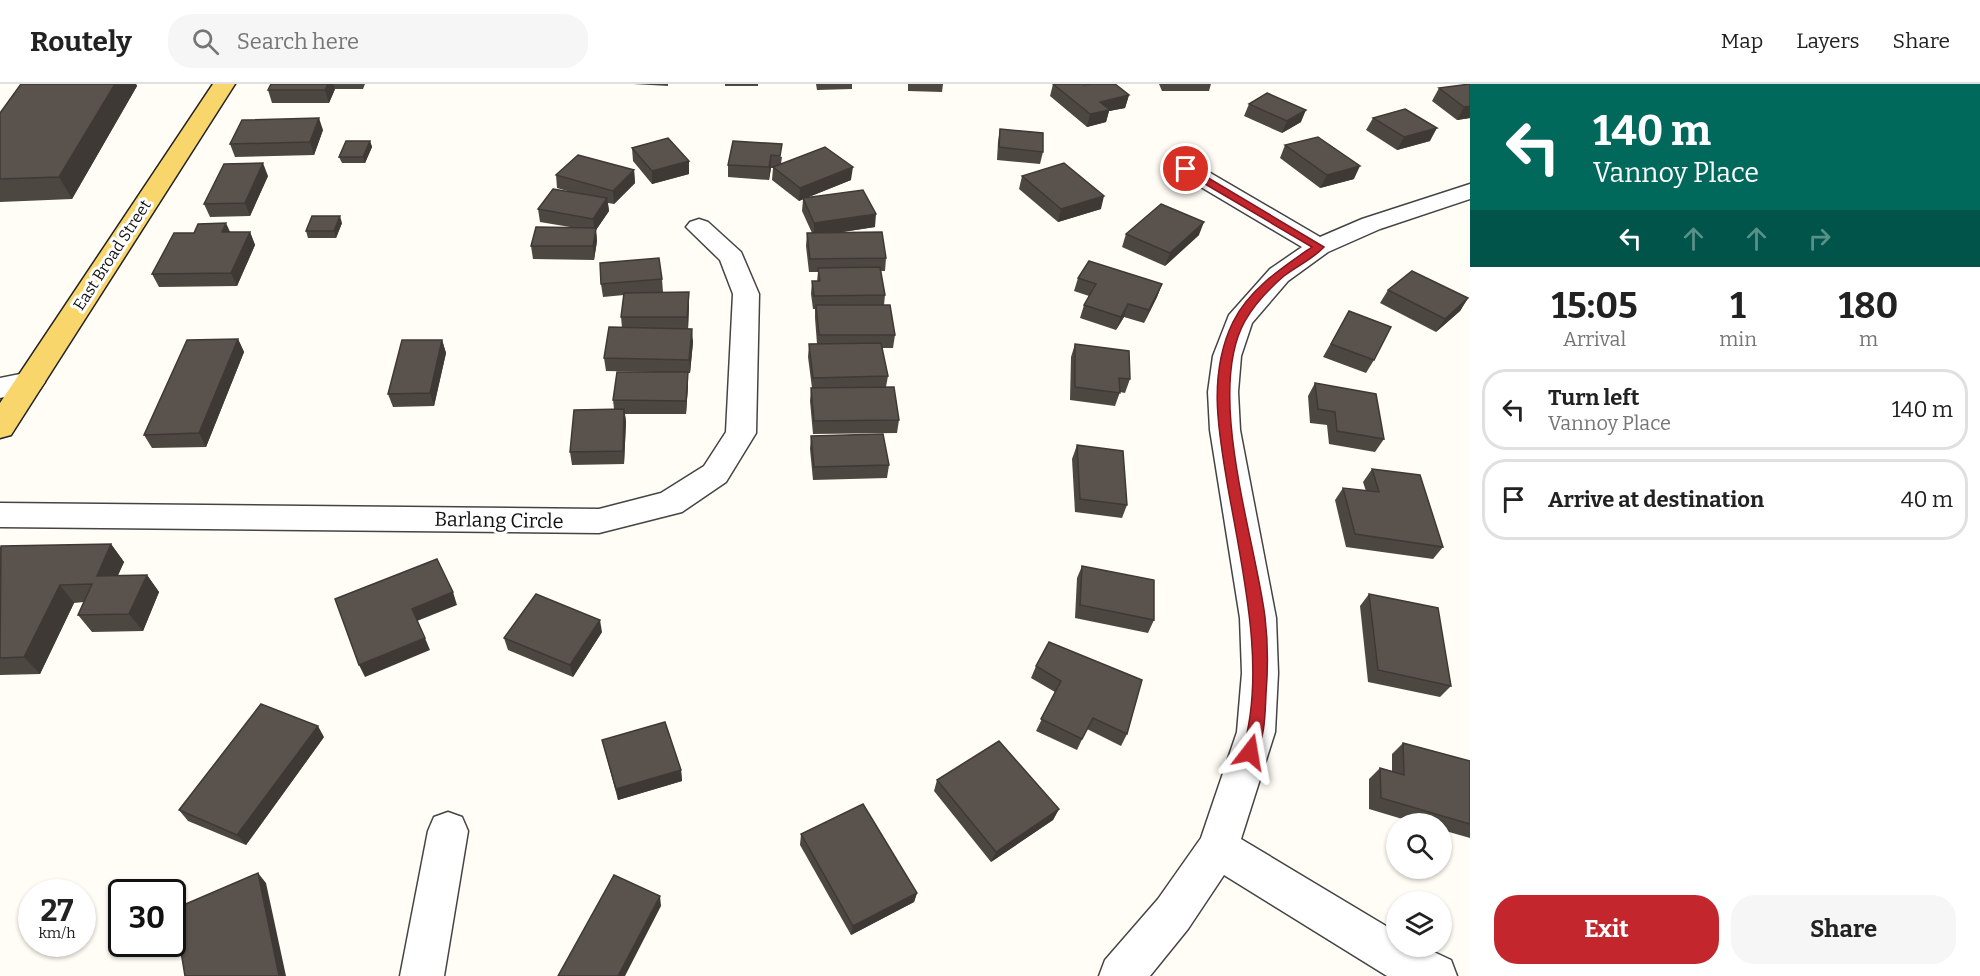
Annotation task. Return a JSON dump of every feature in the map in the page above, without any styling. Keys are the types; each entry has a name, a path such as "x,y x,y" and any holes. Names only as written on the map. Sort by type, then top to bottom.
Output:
{"main road":[{"name":"East Broad Street","path":"0,427 224,84"}],"street":[{"path":"1186,169 1319,247"},
{"path":"1120,976 1173,915 1218,848 1256,732 1260,674 1258,618 1225,430 1223,392 1227,356 1239,321 1279,275 1319,247 1371,224 1470,190"},
{"name":"Barlang Circle","path":"0,515 598,521 671,502 715,474 741,433 746,294 732,257 699,227"},
{"path":"0,388 30,382"},
{"path":"422,976 448,831"},
{"path":"1218,848 1405,962 1435,976"}],"building":[{"path":"21,84 115,84 59,177 0,179 0,113"},
{"path":"271,84 328,84 325,90 268,90"},
{"path":"1053,84 1115,84 1129,95 1100,102 1110,110 1090,114"},
{"path":"1470,84 1470,106 1464,107 1439,88"},
{"path":"1267,93 1306,110 1287,121 1249,104"},
{"path":"1405,109 1437,128 1404,137 1373,118"},
{"path":"319,118 310,142 230,144 242,120"},
{"path":"1000,129 1043,133 1043,152 999,147"},
{"path":"1318,137 1360,166 1327,175 1285,145"},
{"path":"668,138 689,161 652,171 632,148"},
{"path":"346,141 370,141 363,157 339,157"},
{"path":"733,141 782,144 780,156 771,155 769,167 728,165"},
{"path":"825,147 853,167 800,188 773,167"},
{"path":"578,155 634,170 613,191 556,175"},
{"path":"263,163 245,203 204,204 224,164"},
{"path":"1064,163 1104,196 1061,209 1022,176"},
{"path":"553,189 607,198 593,219 538,209"},
{"path":"863,190 876,214 814,223 803,198"},
{"path":"1161,204 1204,222 1170,253 1126,234"},
{"path":"312,216 340,216 334,231 306,231"},
{"path":"226,223 222,232 250,232 231,273 152,274 174,233 194,233 198,224"},
{"path":"536,227 596,228 593,246 531,246"},
{"path":"882,232 886,258 810,259 807,233"},
{"path":"659,258 662,279 601,284 600,263"},
{"path":"1089,261 1162,284 1149,310 1128,304 1121,317 1084,305 1096,284 1078,278"},
{"path":"880,267 885,295 814,296 812,281 820,281 818,268"},
{"path":"1412,271 1468,298 1445,319 1388,290"},
{"path":"689,292 687,317 621,317 624,293"},
{"path":"816,305 890,305 895,335 819,335"},
{"path":"1349,311 1391,327 1374,360 1331,344"},
{"path":"609,327 692,329 689,360 604,358"},
{"path":"238,339 199,433 144,435 187,340"},
{"path":"402,340 442,340 430,393 388,394"},
{"path":"881,343 888,376 813,378 809,344"},
{"path":"1075,344 1129,351 1130,379 1119,378 1120,393 1075,387"},
{"path":"617,372 688,372 686,401 613,400"},
{"path":"1315,383 1376,394 1384,439 1337,431 1335,412 1318,409"},
{"path":"894,387 899,420 814,421 811,388"},
{"path":"624,409 623,451 570,452 574,410"},
{"path":"883,434 889,465 814,467 811,436"},
{"path":"1077,445 1123,451 1127,505 1080,499"},
{"path":"1372,469 1420,475 1443,547 1355,534 1343,488 1379,492"},
{"path":"111,544 97,576 147,575 129,614 78,615 92,584 60,585 24,657 0,658 1,546"},
{"path":"437,559 453,592 412,609 425,638 359,665 335,599"},
{"path":"1082,566 1154,580 1154,620 1080,605"},
{"path":"536,594 600,620 570,665 504,638"},
{"path":"1369,594 1438,608 1451,686 1378,670"},
{"path":"1049,642 1142,680 1127,734 1093,718 1082,739 1041,719 1061,681 1036,666"},
{"path":"261,704 318,726 237,835 179,810"},
{"path":"665,722 681,770 616,789 602,740"},
{"path":"999,741 1059,809 996,852 937,780"},
{"path":"1403,743 1470,761 1470,824 1452,819 1452,813 1432,813 1381,798 1380,768 1404,775"},
{"path":"863,804 917,893 853,926 801,834"},
{"path":"258,873 279,976 185,976 182,957 186,957 186,904"},
{"path":"614,875 660,896 618,976 558,976"}],"route":[{"path":"1186,169 1319,247 1279,275 1258,297 1239,321 1227,356 1223,392 1225,430 1258,618 1260,674 1256,732 1250,752"}]}
